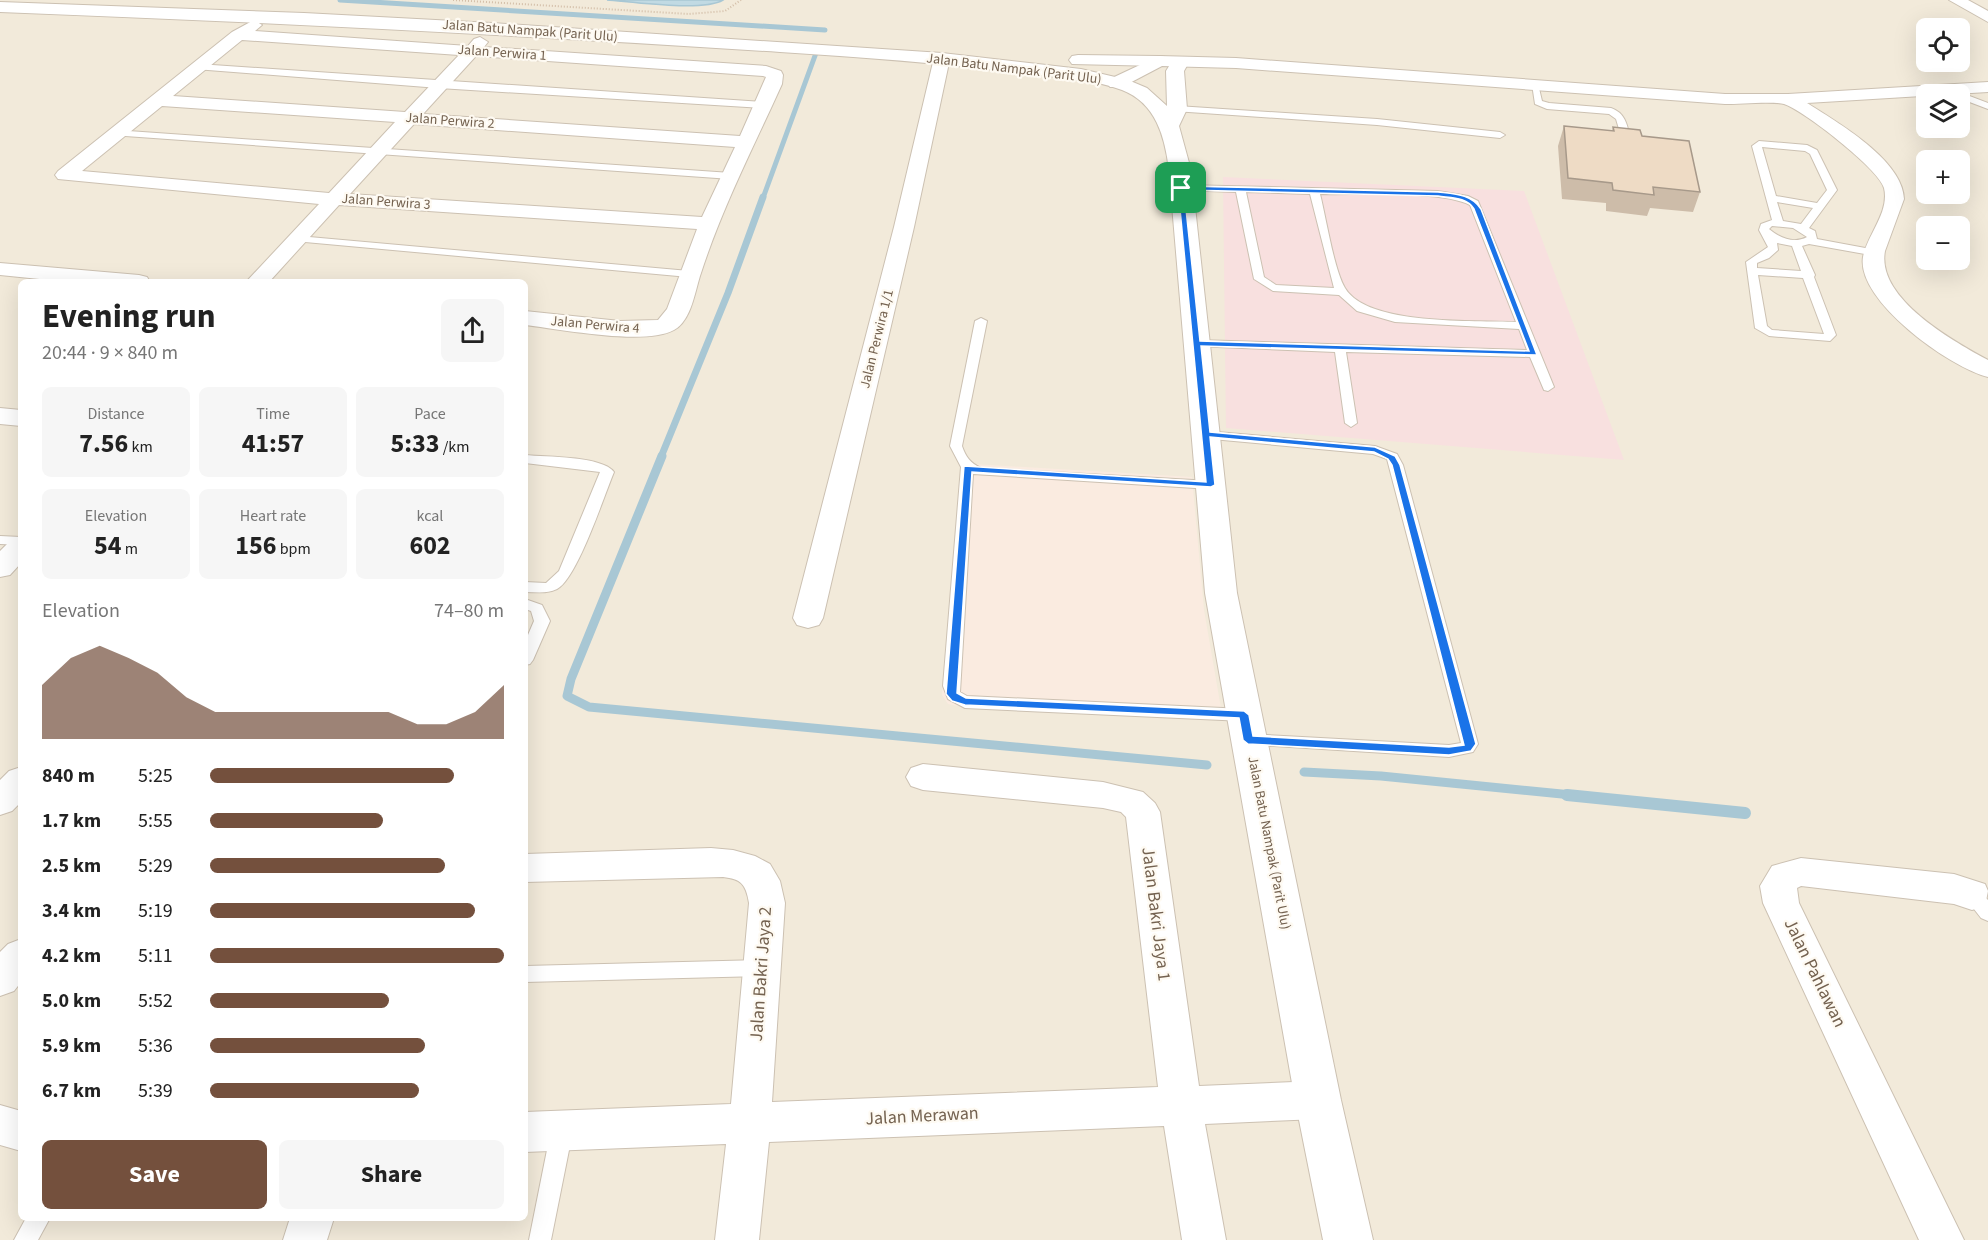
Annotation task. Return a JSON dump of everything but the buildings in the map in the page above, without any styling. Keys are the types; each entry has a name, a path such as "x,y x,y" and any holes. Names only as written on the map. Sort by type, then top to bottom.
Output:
{"street":[{"path":"1957,0 1988,17"},
{"name":"Jalan Batu Nampak (Parit Ulu)","path":"0,7 267,16 492,28 942,58 1081,75 1116,83 1146,96 1166,117 1173,118 1221,593 1318,1100 1348,1240"},
{"path":"114,133 238,35 267,16"},
{"path":"260,279 492,28"},
{"name":"Jalan Perwira 1","path":"238,35 766,71 774,75 775,79 763,105"},
{"name":"Jalan Perwira 1/1","path":"808,618 904,227 942,58"},
{"path":"980,63 1159,61 1236,63 1713,98 1788,99 1916,94"},
{"path":"1116,83 1159,61"},
{"path":"1173,118 1175,71 1180,62"},
{"path":"1970,90 1988,87"},
{"path":"1788,99 1811,112 1867,155 1883,169 1891,180 1894,191 1892,210 1884,225 1873,263 1879,282 1896,306 1921,328 1961,356 1988,370"},
{"name":"Jalan Perwira 2","path":"156,100 745,142"},
{"path":"689,274 707,224 763,105"},
{"name":"Jalan Perwira 3","path":"114,133 64,175 335,199 707,224"},
{"path":"0,269 107,279"},
{"name":"Jalan Perwira 4","path":"528,318 635,329 664,326 673,318 689,274"},
{"path":"0,416 18,418"},
{"path":"0,568 18,547"},
{"name":"Jalan Bakri Jaya 1","path":"923,777 1103,795 1131,801 1143,812 1181,1104 1204,1240"},
{"path":"0,802 18,783"},
{"name":"Jalan Bakri Jaya 2","path":"528,868 711,862 740,863 758,872 766,888 762,968 750,1123 737,1240"},
{"name":"Jalan Pahlawan","path":"1942,1240 1781,903 1778,886 1785,876 1801,872 1954,889 1980,904"},
{"path":"0,979 18,958"},
{"name":"Jalan Merawan","path":"544,1131 1318,1100"},
{"path":"0,1125 18,1130"},
{"path":"305,1240 311,1221"}],"lane":[{"path":"198,67 440,86 763,105"},
{"path":"1535,86 1538,102 1547,106 1611,111 1617,114 1621,118 1625,137"},
{"path":"1970,99 1988,106"},
{"path":"1173,118 1289,115 1500,135"},
{"path":"114,133 731,176"},
{"path":"1778,222 1757,146 1759,144 1807,148 1814,152 1832,190 1819,206 1808,234 1796,243 1776,239 1768,234 1764,230 1765,226 1778,222 1808,234 1832,247 1854,247 1875,253"},
{"path":"1181,188 1438,194 1464,198 1474,203 1548,387"},
{"path":"1240,189 1259,279 1274,288 1341,292"},
{"path":"1314,190 1341,292 1354,305 1388,318 1523,326"},
{"path":"1772,198 1819,206"},
{"path":"1768,234 1774,248 1765,256 1750,262 1761,328 1764,331 1818,340 1826,339 1830,336 1810,274 1796,243"},
{"path":"298,239 689,274"},
{"path":"1752,271 1810,274"},
{"path":"981,321 956,446 961,460 968,468 979,472 1211,485"},
{"path":"1197,344 1534,354"},
{"path":"1340,348 1351,423"},
{"path":"968,468 951,686 951,694 956,699 965,702 1246,727 1449,751 1467,748 1470,744 1392,457 1375,450 1206,435"},
{"path":"528,459 598,466 607,472 566,572 559,583 549,588 528,587"},
{"path":"0,540 18,543"},
{"path":"528,604 537,608 542,621 528,653"},
{"path":"528,974 762,968"},
{"path":"540,1240 544,1131"},
{"path":"25,1240 37,1221"}],"path":[{"path":"453,0 689,14 725,11 741,0"}],"shaded area":[{"path":"0,0 1988,0 1988,1240 0,1240"},
{"path":"1223,177 1524,191 1624,460 1226,428"},
{"path":"973,464 1192,477 1204,610 1223,720 963,707 948,704 942,695 960,471"}],"water":[{"path":"607,0 723,0 713,4 684,6"}],"waterway":[{"path":"340,0 825,30"},
{"path":"763,198 816,53"},
{"path":"661,457 728,293 763,197"},
{"path":"662,456 571,679 567,696 589,707 1207,765"},
{"path":"1304,772 1381,776 1582,796"},
{"path":"1567,795 1745,813"}],"route":[{"path":"1181,188 1438,194 1464,198 1474,203 1478,209 1534,354 1197,344 1206,435 1375,450 1392,457 1470,744 1467,748 1449,751 1248,740 1244,715 965,702 956,699 951,694 968,468 979,472 1211,485 1181,188"}]}
